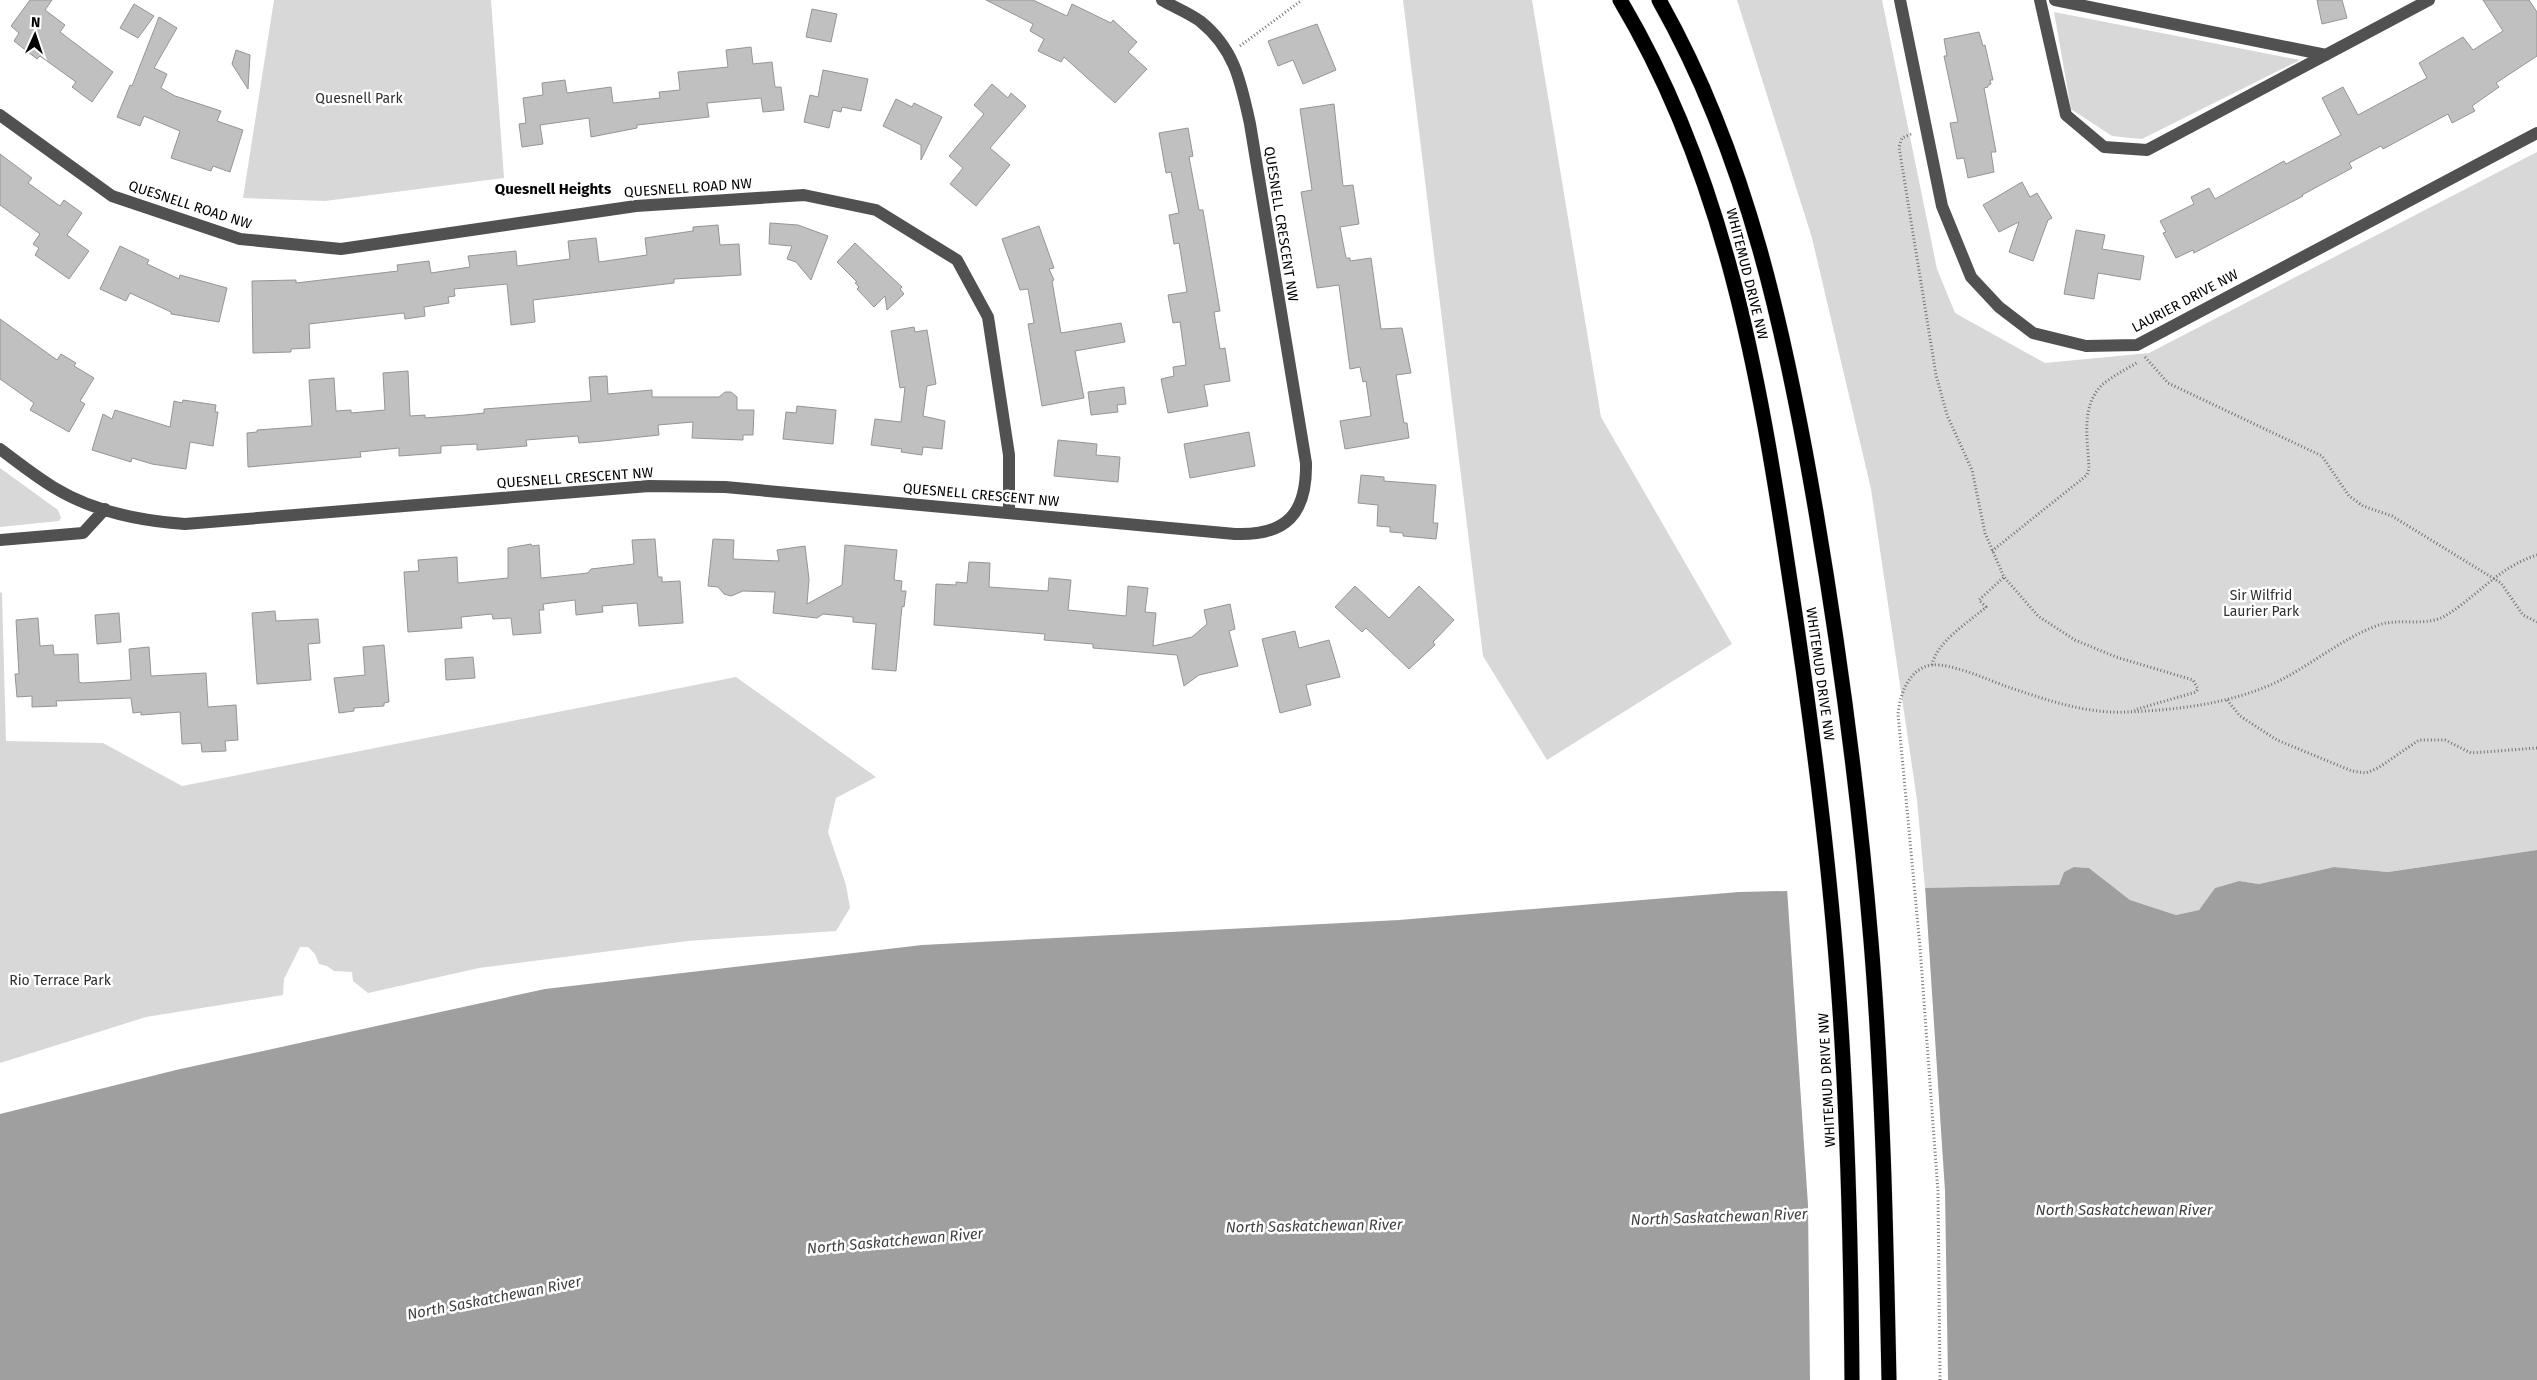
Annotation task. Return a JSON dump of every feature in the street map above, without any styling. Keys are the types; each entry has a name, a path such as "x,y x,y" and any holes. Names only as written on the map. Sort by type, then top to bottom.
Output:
{"highway":[{"name":"WHITEMUD DRIVE NW","path":"1620,0 1657,67 1678,113 1718,219 1731,267 1761,403 1777,493 1821,796 1840,1013 1851,1222 1852,1380"},
{"name":"WHITEMUD DRIVE NW","path":"1659,0 1702,84 1740,183 1760,248 1808,467 1828,581 1857,797 1872,954 1885,1215 1889,1380"}],"street":[{"name":"QUESNELL CRESCENT NW","path":"0,449 53,487 76,499 130,517 185,524 658,486 725,487 1248,534 1272,529 1294,516 1300,506 1305,484 1305,453 1250,124 1241,82 1230,54 1200,21 1162,0"},
{"name":"LAURIER DRIVE NW","path":"1900,0 1942,206 1971,277 1999,307 2033,333 2086,346 2137,345 2537,133"},
{"path":"2040,0 2066,115 2104,147 2147,150 2429,0"},
{"path":"2055,0 2326,55"},
{"name":"QUESNELL ROAD NW","path":"0,115 112,196 240,239 341,249 636,206 804,195 876,210 957,260 988,317 1009,455 1009,512"},
{"path":"0,540 84,533 105,508"}],"path":[{"path":"1230,54 1302,0"},
{"path":"1925,130 1902,138 1899,147 1936,375 1946,415 1972,470 1992,551 2004,577 2038,616 2075,640 2116,657 2193,680 2197,684 2196,692 2127,712"},
{"path":"2137,345 2168,383 2322,456 2349,496 2363,506 2392,516 2501,582 2523,615 2537,622"},
{"path":"1992,551 2086,475 2089,469 2087,430 2089,402 2103,385 2145,357"},
{"path":"1940,1380 1938,1192 1920,947 1904,799 1898,714 1899,699 1909,680 1918,671 1932,665 1970,673 2075,707 2100,712 2127,712 2227,700 2277,682 2343,642 2373,627 2388,623 2428,621 2444,616 2492,578 2537,554"},
{"path":"1932,665 1943,644 1986,607 1979,600 2004,577"},
{"path":"2227,700 2240,716 2277,740 2352,772 2366,772 2378,768 2402,750 2419,740 2426,739 2445,740 2471,753 2537,748"}],"green space":[{"name":"Quesnell Park","path":"274,0 491,0 504,178 325,201 243,198"},
{"path":"1403,0 1532,0 1601,417 1732,644 1547,760 1483,656"},
{"name":"Sir Wilfrid Laurier Park","path":"1737,0 1882,0 1937,269 1955,313 2045,363 2149,353 2537,152 2537,850 2388,872 2334,867 2259,884 2239,881 2215,888 2199,910 2176,915 2130,900 2089,868 2075,867 2064,872 2059,885 1925,888 1917,800 1871,489 1812,238"},
{"path":"2054,12 2300,60 2142,139 2112,136 2071,109"},
{"path":"0,468 58,510 61,518 59,521 0,527"},
{"name":"Rio Terrace Park","path":"0,592 2,593 6,741 103,743 182,786 736,677 876,777 836,798 828,832 846,885 850,908 836,931 688,941 479,968 368,993 353,981 352,972 334,971 327,966 319,964 315,954 308,947 300,947 284,979 283,995 146,1017 0,1063"}],"water":[{"name":"North Saskatchewan River","path":"2537,850 2537,1380 0,1380 0,1114 176,1070 545,989 922,945 1399,920 1739,892 2059,885 2064,872 2074,867 2089,868 2130,900 2176,915 2199,910 2215,888 2239,881 2259,884 2334,867 2388,872"}],"pier":[{"path":"1925,886 1945,1191 1948,1380 1810,1380 1808,1205 1787,888"}],"building":[{"path":"30,0 52,0 45,10 65,25 60,32 113,72 92,102 72,87 76,82 40,56 37,59 14,41 19,33 11,26"},
{"path":"986,0 1033,0 1067,16 1072,4 1111,23 1113,20 1137,42 1128,52 1147,69 1115,103 1064,57 1061,62 1038,51 1044,39 1030,31 1033,24"},
{"path":"2317,0 2342,0 2347,18 2322,24"},
{"path":"2483,0 2529,0 2537,12 2537,56 2496,83 2499,87 2472,106 2475,111 2452,123 2448,114 2383,149 2381,146 2349,163 2352,168 2303,196 2194,253 2193,250 2176,258 2163,233 2166,232 2160,221 2194,204 2191,197 2209,188 2215,199 2284,161 2286,164 2341,135 2322,98 2343,87 2358,115 2427,78 2419,63 2463,37 2473,50 2503,31"},
{"path":"134,4 154,16 138,38 120,28"},
{"path":"812,9 837,14 831,42 806,37"},
{"path":"159,17 177,28 154,68 167,74 161,88 175,96 221,111 217,121 243,130 230,172 213,166 211,171 171,158 180,131 144,116 140,126 117,117 130,85 132,86"},
{"path":"1317,24 1336,70 1303,84 1293,60 1278,66 1268,41"},
{"path":"1979,32 1983,46 1985,45 1993,80 1990,80 1991,84 1984,88 1996,152 1991,152 1994,172 1968,178 1964,158 1957,159 1950,123 1958,122 1944,56 1947,56 1944,39"},
{"path":"751,47 753,64 772,62 775,87 781,87 784,110 763,112 761,98 707,103 709,117 637,125 637,128 591,137 589,118 540,125 543,144 522,147 519,124 526,123 523,98 543,95 542,83 565,80 567,93 611,87 613,103 660,98 659,92 680,90 678,72 728,67 726,50"},
{"path":"236,50 250,55 248,89 232,64"},
{"path":"823,70 868,79 861,111 842,107 841,112 833,110 829,128 804,122 810,95 818,97"},
{"path":"992,84 1008,98 1011,93 1026,106 990,148 1010,165 976,206 950,184 963,168 949,156 984,114 974,105"},
{"path":"896,99 912,107 914,103 942,117 921,160 921,145 883,126"},
{"path":"1334,104 1343,186 1353,185 1359,224 1340,227 1346,258 1350,258 1350,261 1371,258 1381,329 1402,328 1411,373 1396,375 1404,423 1407,423 1409,438 1345,449 1340,421 1371,416 1366,381 1363,382 1360,367 1350,369 1339,285 1317,288 1301,192 1312,190 1300,109"},
{"path":"1188,128 1193,156 1189,157 1199,210 1203,210 1220,311 1214,312 1220,349 1225,348 1230,381 1204,385 1208,406 1168,413 1161,379 1174,376 1173,367 1186,365 1180,322 1173,323 1168,295 1187,292 1179,243 1174,244 1169,215 1179,213 1171,172 1166,173 1159,133"},
{"path":"0,154 32,178 28,183 60,206 64,200 82,213 67,235 89,251 69,279 35,255 39,248 33,244 40,234 0,205"},
{"path":"2022,182 2030,197 2037,193 2052,218 2048,220 2033,261 2009,252 2019,222 1999,232 1983,205"},
{"path":"770,223 798,225 828,236 811,280 796,262 787,259 792,246 769,244"},
{"path":"718,225 720,245 739,244 741,275 674,279 674,283 533,300 535,322 511,325 507,284 454,289 455,296 448,297 449,303 424,307 425,316 405,319 404,313 309,324 310,348 291,349 291,352 253,353 252,281 296,280 296,283 398,271 397,265 429,261 431,273 470,267 468,256 516,251 517,266 570,259 568,241 596,238 599,262 647,255 645,238 693,231 693,227"},
{"path":"1039,226 1054,268 1049,269 1054,280 1052,281 1061,333 1121,323 1125,342 1075,351 1084,398 1042,406 1028,324 1034,323 1028,289 1020,290 1002,239"},
{"path":"2076,230 2105,235 2102,249 2144,256 2140,280 2098,273 2094,299 2064,294"},
{"path":"855,243 902,287 900,289 904,294 887,310 885,296 874,307 857,289 859,287 855,283 857,282 837,262"},
{"path":"120,246 149,260 147,264 179,279 180,275 227,288 219,322 171,314 171,312 130,293 126,301 100,289"},
{"path":"0,319 57,360 61,354 76,363 74,366 94,378 80,401 85,404 69,432 30,410 34,403 0,379"},
{"path":"914,327 915,332 927,330 936,384 927,386 923,416 945,421 942,449 923,447 922,455 901,452 902,449 871,445 875,419 901,422 905,387 900,388 891,331"},
{"path":"408,371 410,416 425,415 425,418 465,415 484,413 484,409 591,401 589,377 607,376 608,394 652,390 652,397 719,397 725,392 731,392 737,397 737,410 754,410 753,435 743,435 743,440 692,438 693,422 658,425 659,435 603,441 579,443 578,436 526,440 527,446 477,450 477,444 441,446 441,453 399,456 399,448 360,452 361,457 248,467 247,433 257,432 257,430 312,426 309,380 334,378 336,411 351,410 351,413 385,410 383,373"},
{"path":"1124,387 1126,404 1117,405 1118,412 1091,415 1088,392"},
{"path":"183,400 216,405 215,412 218,412 213,446 190,442 186,469 152,464 132,458 131,462 92,450 103,414 112,419 115,410 170,427 174,401 182,403"},
{"path":"797,406 836,410 833,444 783,439 786,412 796,413"},
{"path":"1249,432 1255,466 1190,478 1184,444"},
{"path":"1058,440 1097,444 1096,455 1120,457 1118,482 1054,476"},
{"path":"1361,475 1384,477 1384,481 1436,485 1433,523 1438,523 1436,539 1403,536 1403,533 1390,532 1390,527 1377,526 1378,505 1358,503"},
{"path":"655,539 658,577 662,577 662,582 680,581 683,623 639,626 637,603 602,606 603,612 576,615 575,600 543,604 544,610 539,610 541,633 513,635 511,618 493,619 492,614 461,617 462,628 408,632 404,572 419,571 418,560 457,557 458,583 508,578 508,548 531,544 532,546 539,545 541,578 588,573 591,569 634,564 632,540"},
{"path":"713,539 734,540 733,559 779,561 777,550 805,546 809,579 807,604 842,585 845,545 897,550 894,580 902,581 901,591 906,591 904,607 902,606 896,671 872,669 876,624 853,622 853,617 823,614 817,618 773,613 775,592 743,591 731,596 724,594 718,587 708,586"},
{"path":"969,562 990,563 989,587 1048,591 1049,578 1071,580 1068,610 1126,616 1128,586 1148,588 1145,612 1156,613 1153,646 1192,637 1207,624 1204,610 1230,604 1235,629 1229,631 1238,666 1199,675 1184,686 1177,655 1093,648 1093,644 1044,640 1045,634 934,625 936,584 956,585 956,582 967,583"},
{"path":"1355,586 1389,618 1419,586 1454,620 1433,642 1435,645 1409,669 1366,628 1362,632 1335,607"},
{"path":"275,611 276,621 318,619 320,643 308,644 311,680 257,684 252,613"},
{"path":"119,613 121,642 97,644 95,615"},
{"path":"38,618 40,646 53,645 54,655 78,654 79,682 82,683 131,680 129,649 149,647 151,676 206,673 208,707 236,705 238,740 225,741 226,751 202,752 201,743 182,744 180,712 141,715 141,712 133,713 131,698 56,701 57,706 32,707 32,696 17,697 15,674 19,674 16,620"},
{"path":"1295,631 1299,648 1329,640 1340,677 1306,685 1311,705 1280,713 1262,639"},
{"path":"384,645 389,702 384,703 384,706 354,708 354,711 339,713 334,678 365,675 363,647"},
{"path":"473,657 475,678 446,680 445,659"}],"district":[{"name":"Quesnell Heights","path":"553,189"}]}
